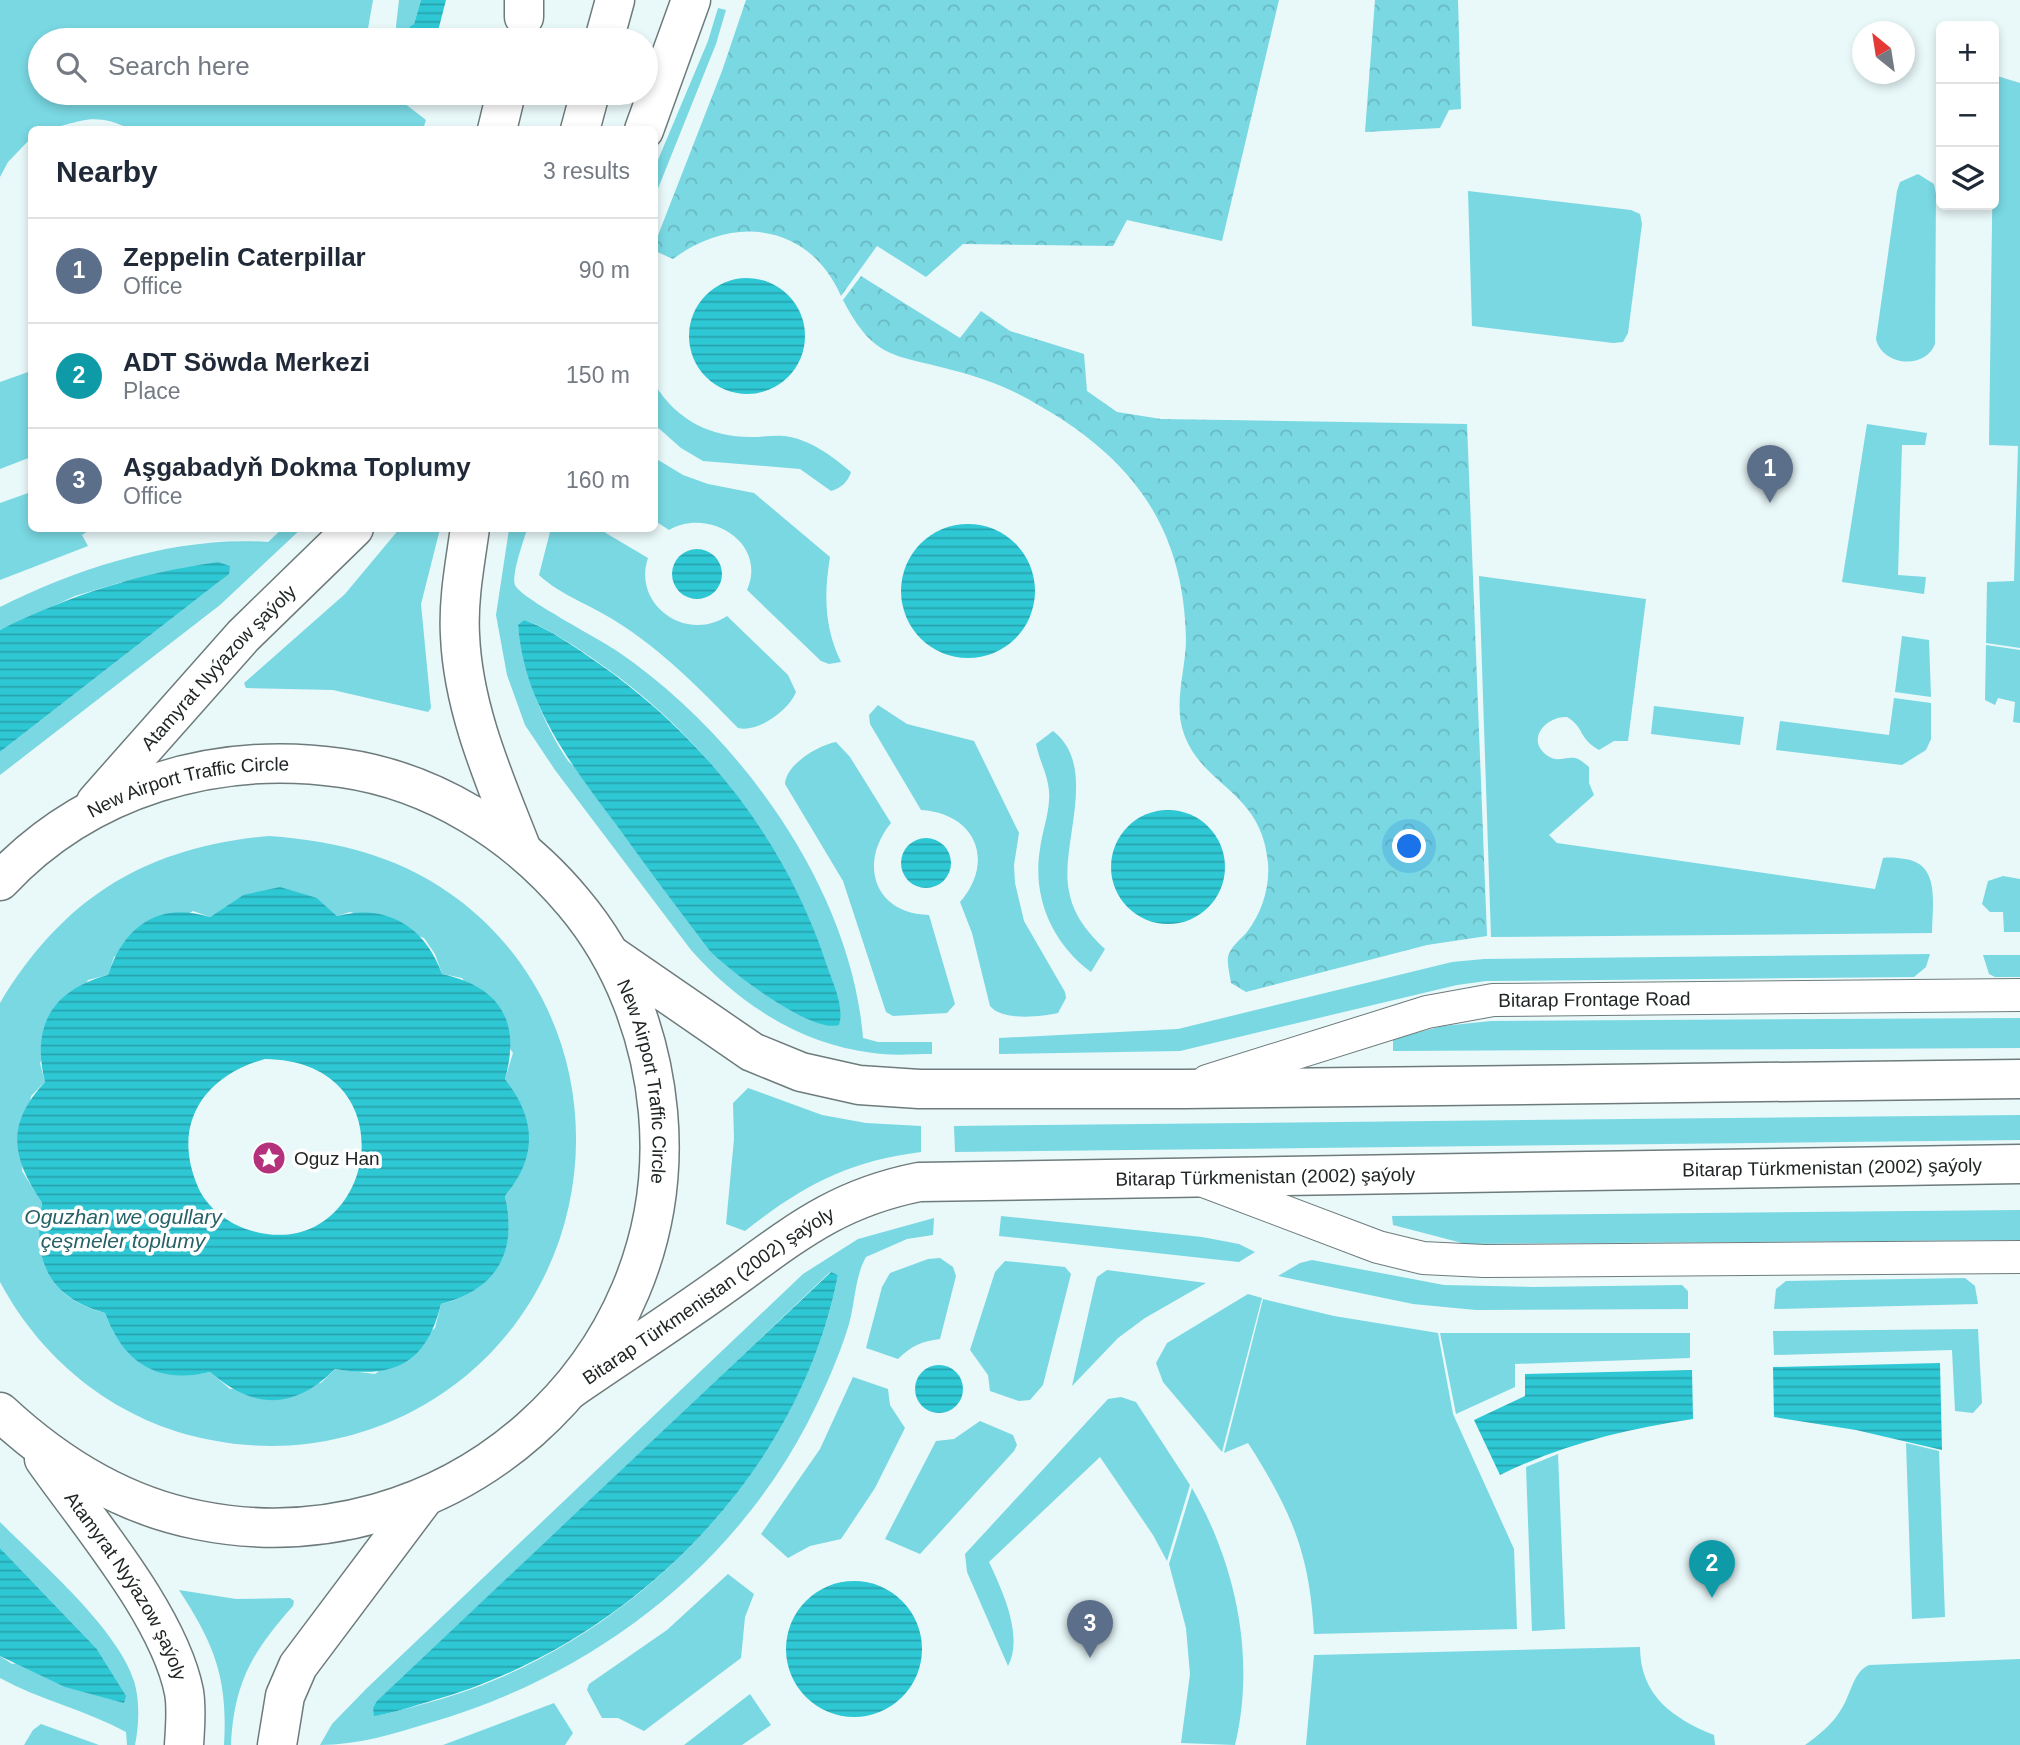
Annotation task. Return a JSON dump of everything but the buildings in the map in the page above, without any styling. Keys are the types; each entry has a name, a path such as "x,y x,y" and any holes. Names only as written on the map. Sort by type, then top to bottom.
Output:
{"main road":[{"path":"607,28 615,0"},
{"path":"658,91 691,0"},
{"path":"498,126 503,105"},
{"path":"581,126 587,105"},
{"path":"645,126 653,105"},
{"name":"Atamyrat Nyýazow şaýoly","path":"88,812 243,636 350,532"},
{"path":"469,532 460,598 460,635 467,690 484,750 522,849"},
{"name":"New Airport Traffic Circle","path":"0,881 49,838 88,812 129,792 173,776 253,763 310,763 356,770 433,795 484,822 522,849 556,881 586,916 611,955 631,996 646,1040 656,1086 660,1131 659,1178 652,1223 640,1268 610,1331 571,1389 540,1423 465,1478 424,1498 380,1514 335,1523 288,1528 208,1522 151,1507 109,1490 68,1467 31,1440 0,1412"},
{"path":"611,955 752,1052 801,1072 859,1085 919,1089 1184,1089 2020,1079"},
{"name":"Bitarap Türkmenistan (2002) şaýoly","path":"571,1389 723,1285 783,1239 837,1208 886,1189 939,1180 1196,1179 2020,1164"},
{"name":"Atamyrat Nyýazow şaýoly","path":"31,1440 138,1593 165,1640 177,1666 184,1694 184,1745"},
{"path":"277,1745 285,1696 298,1666 424,1498"}],"street":[{"name":"Bitarap Frontage Road","path":"1184,1089 1427,1012 1493,1000 2020,995"},
{"path":"1196,1179 1378,1247 1423,1258 1497,1261 2020,1257"}],"green space":[{"path":"0,0 373,0 368,28 28,28 28,105 407,105 426,120 424,126 123,126 91,119 59,126 28,126 28,141 8,162 0,177"},
{"path":"399,0 421,0 414,24 410,28 396,26"},
{"path":"746,0 1279,0 1222,241 1127,220 1113,246 963,244 926,277 877,246 841,296 827,272 810,253 790,240 768,233 744,232 720,236 696,245 673,259 658,252 658,235 722,71"},
{"path":"1375,0 1458,0 1461,109 1449,110 1440,128 1365,132"},
{"path":"718,8 726,10 716,44 658,189 658,160 708,41"},
{"path":"1999,77 2020,83 2020,648 1986,643 1987,582 2014,581 2018,446 1989,445 1992,210 1999,210"},
{"path":"1918,174 1934,184 1936,194 1935,344 1930,352 1914,361 1886,355 1876,339 1900,182"},
{"path":"1468,191 1631,210 1640,214 1642,224 1628,333 1623,342 1472,326"},
{"path":"861,276 960,338 981,311 1010,331 1084,354 1087,391 1117,412 1161,419 1467,424 1487,936 1427,945 1246,992 1231,983 1229,953 1252,925 1261,908 1268,881 1268,863 1263,839 1255,820 1244,805 1204,766 1184,734 1180,711 1186,639 1183,600 1176,564 1164,531 1148,502 1127,474 1073,427 998,385 964,373 900,357 876,344 854,320 843,300"},
{"path":"28,372 28,458 0,469 0,382"},
{"path":"658,389 684,417 708,430 736,436 794,438 820,449 851,472 844,484 831,491 800,469 703,461 681,448 658,428"},
{"path":"1867,424 1927,433 1925,445 1902,445 1898,575 1926,577 1924,594 1842,582"},
{"path":"658,460 683,475 708,484 754,493 830,557 827,584 828,623 841,662 829,664 821,661 747,590 751,573 749,557 742,544 730,533 701,523 684,524 669,530 658,523"},
{"path":"28,493 28,532 86,532 82,535 88,546 0,580 0,503"},
{"path":"279,532 298,532 220,605 0,775 0,752 220,581 122,582 75,596 0,630 0,607 63,579 130,557 199,544 268,542"},
{"path":"397,532 439,532 421,604 431,708 428,712 333,690 246,688 244,683 345,594"},
{"path":"509,532 526,532 514,580 520,591 617,651 662,685 705,725 745,770 781,819 812,872 837,926 854,982 863,1038 878,1042 932,1042 932,1054 880,1054 821,1041 773,1018 729,988 691,950 555,770 525,725 507,675 496,615","holes":["524,620 584,652 644,697 716,770 774,853 798,897 836,993 568,761 536,699 518,626"]},
{"path":"550,532 604,532 648,558 645,575 648,591 655,604 666,615 680,622 696,625 711,623 727,616 788,675 796,692 787,706 772,719 755,727 738,728 650,645 617,622 557,589 539,575"},
{"path":"1479,576 1646,599 1628,741 1614,741 1599,750 1592,746 1577,725 1567,717 1545,725 1538,737 1541,750 1548,756 1555,759 1575,758 1589,767 1589,783 1594,795 1549,835 1557,843 1875,889 1883,858 1905,859 1916,862 1929,877 1933,899 1932,933 1491,937"},
{"path":"1902,636 1929,640 1931,697 1895,692"},
{"path":"1986,645 2020,650 2020,723 2013,722 2015,702 1998,698 1995,705 1985,700"},
{"path":"1894,698 1931,703 1931,739 1926,750 1902,765 1776,750 1780,721 1889,735"},
{"path":"878,705 907,724 974,741 1019,833 1014,865 1015,883 1024,921 1065,992 1066,998 1058,1013 1012,1016 990,1006 972,933 960,902 977,871 978,856 974,842 967,830 955,820 940,813 921,810 870,724 869,715"},
{"path":"1654,706 1744,717 1740,745 1651,734"},
{"path":"1053,731 1067,746 1074,765 1075,807 1067,872 1071,900 1082,923 1105,949 1091,972 1065,947 1056,933 1042,901 1039,884 1038,867 1049,793 1036,744"},
{"path":"836,742 850,757 891,823 875,854 877,884 884,896 895,906 929,915 955,1004 947,1013 893,1016 886,1012 843,881 785,784 791,769 804,757"},
{"path":"269,836 347,848 395,863 419,874 463,903 518,960 554,1026 573,1097 575,1170 559,1242 526,1308 478,1366 413,1411 365,1431 315,1443 263,1446 237,1444 178,1432 146,1420 116,1404 62,1364 18,1312 0,1282 0,1003 25,966 81,906 112,884 147,866 184,852 225,842","holes":["243,895 317,898 337,916 350,912 424,938 435,954 442,974 462,978 513,1053 505,1079 522,1108 528,1138 523,1167 505,1196 508,1215 505,1250 489,1278 460,1298 441,1304 435,1328 375,1374 335,1369 321,1383 230,1389 210,1372 192,1375 159,1371 145,1365 121,1344 105,1313 85,1306 57,1286 42,1258 39,1241 42,1203 22,1171 31,1096 45,1082 40,1063 88,980 108,975 114,957 193,911 210,917"]},
{"path":"2003,876 2020,879 2020,932 2004,932 2003,912 1990,912 1982,904 1988,881"},
{"path":"1930,954 1926,967 1914,977 1486,981 1457,985 1180,1051 999,1054 999,1038 1178,1029 1452,962 1484,959"},
{"path":"1983,955 2020,955 2020,977 1995,977 1989,974"},
{"path":"2020,1018 2020,1048 1393,1051 1393,1039 1443,1026 1491,1021"},
{"path":"748,1088 822,1115 866,1123 921,1126 921,1152 871,1162 827,1178 786,1201 745,1231 726,1224 734,1139 733,1103"},
{"path":"2020,1115 2020,1140 955,1152 954,1126"},
{"path":"2020,1210 2020,1240 1466,1244 1393,1225 1392,1216"},
{"path":"1001,1216 1202,1237 1239,1244 1255,1252 1239,1262 999,1236"},
{"path":"934,1218 933,1235 907,1239 866,1257 845,1336 831,1374 808,1422 776,1476 738,1526 696,1571 649,1612 599,1647 545,1678 488,1703 416,1727 362,1741 320,1745 332,1724 367,1688 803,1274 858,1239","holes":["830,1272 838,1275 820,1340 794,1403 760,1461 718,1516 671,1565 618,1609 562,1647 502,1677 442,1699 380,1715 373,1708"]},
{"path":"940,1258 953,1267 956,1276 940,1339 917,1345 898,1359 866,1348 882,1287 890,1273 928,1259"},
{"path":"1312,1260 1444,1285 1682,1285 1688,1291 1688,1309 1476,1310 1413,1304 1278,1276 1300,1263"},
{"path":"1005,1261 1065,1267 1071,1274 1043,1385 1030,1400 1019,1401 990,1391 988,1375 970,1350 995,1272"},
{"path":"1107,1270 1206,1283 1145,1318 1118,1338 1072,1386 1097,1277"},
{"path":"1965,1278 1975,1286 1978,1304 1774,1309 1776,1289 1786,1281"},
{"path":"1248,1294 1262,1298 1222,1452 1163,1382 1156,1363 1167,1343"},
{"path":"1263,1299 1334,1316 1438,1333 1453,1414 1514,1549 1517,1629 1314,1634 1303,1556 1287,1512 1248,1443 1224,1453"},
{"path":"1978,1329 1982,1403 1973,1413 1955,1411 1952,1350 1774,1355 1773,1331"},
{"path":"1440,1333 1690,1333 1690,1358 1515,1364 1515,1387 1456,1414"},
{"path":"853,1377 888,1389 890,1405 905,1428 875,1488 841,1539 810,1546 788,1558 761,1534 820,1449"},
{"path":"1121,1397 1136,1402 1190,1485 1167,1561 1153,1535 1100,1457 989,1562 1005,1599 1012,1627 1014,1641 1008,1666 967,1572 965,1554 1108,1399"},
{"path":"980,1421 1013,1435 1017,1445 1014,1451 920,1554 885,1539 936,1441 954,1439"},
{"path":"1906,1443 1939,1451 1945,1617 1912,1619"},
{"path":"1558,1454 1565,1629 1532,1631 1526,1467"},
{"path":"1192,1488 1220,1548 1238,1612 1243,1679 1235,1745 1181,1743 1190,1674 1186,1628 1169,1564"},
{"path":"0,1522 95,1618 125,1661 137,1696 135,1745 127,1745 126,1732 111,1724 0,1678 0,1656 12,1664 96,1648 0,1548"},
{"path":"728,1574 754,1594 745,1617 741,1658 644,1731 618,1718 602,1718 587,1690 589,1684 667,1630"},
{"path":"179,1590 236,1599 290,1598 294,1601 293,1606 256,1654 241,1686 231,1745 224,1745 224,1701 216,1663 202,1628"},
{"path":"1640,1647 1646,1679 1653,1692 1673,1713 1714,1735 1715,1745 1306,1745 1314,1655"},
{"path":"2020,1659 2020,1745 1805,1745 1834,1719 1859,1673 1869,1665"},
{"path":"750,1694 771,1725 742,1745 684,1745"},
{"path":"554,1703 573,1733 565,1745 443,1745"},
{"path":"41,1724 99,1745 24,1745 33,1730"}],"water":[{"path":"421,0 446,0 439,28 410,28 414,24"},
{"path":"747,278 769,283 788,295 800,314 805,336 800,358 788,377 769,389 747,394 725,389 706,377 694,358 689,336 694,314 706,295 725,283"},
{"path":"968,524 994,529 1016,543 1030,565 1035,591 1030,617 1016,639 994,653 968,658 942,653 920,639 906,617 901,591 906,565 920,543 942,529"},
{"path":"697,549 714,557 722,574 714,591 697,599 680,591 672,574 680,557"},
{"path":"218,562 230,566 229,574 0,752 0,630 52,606 106,587 161,572"},
{"path":"524,620 571,645 636,692 706,758 736,795 764,834 809,918 837,994 839,1025 826,1025 791,1011 752,986 710,951 584,780 553,733 540,708 522,655 518,625"},
{"path":"1168,810 1190,814 1209,826 1221,845 1225,867 1221,889 1209,908 1190,920 1168,924 1146,920 1127,908 1115,889 1111,867 1115,845 1127,826 1146,814"},
{"path":"926,838 943,846 951,863 943,880 926,888 909,880 901,863 909,846"},
{"name":"Oguzhan we ogullary çeşmeler toplumy","path":"280,887 317,898 337,916 372,913 402,922 414,931 435,957 442,974 479,988 502,1010 508,1024 510,1040 505,1079 523,1109 529,1138 523,1166 505,1196 508,1234 499,1265 476,1289 441,1304 435,1324 416,1354 391,1369 356,1372 335,1369 304,1392 273,1400 242,1393 210,1372 174,1375 144,1366 122,1345 105,1313 69,1297 57,1286 48,1273 39,1242 42,1203 24,1171 17,1142 23,1113 45,1082 41,1062 44,1027 50,1013 60,1001 73,990 108,975 124,943 146,922 175,912 210,917 243,895","holes":["265,1059 313,1069 344,1092 359,1124 360,1160 349,1194 325,1220 292,1234 249,1230 234,1224 207,1202 198,1187 188,1143 198,1106 209,1091 225,1077"]},
{"path":"831,1272 838,1275 817,1349 785,1419 744,1484 693,1544 635,1596 571,1640 503,1675 431,1701 374,1716 373,1708 377,1701"},
{"path":"1940,1363 1942,1450 1856,1430 1774,1417 1773,1367"},
{"path":"939,1365 956,1372 963,1389 956,1406 939,1413 922,1406 915,1389 922,1372"},
{"path":"1692,1370 1693,1419 1594,1440 1546,1455 1500,1475 1474,1420 1525,1396 1525,1374"},
{"path":"0,1548 96,1648 126,1696 124,1703 65,1687 0,1656"},
{"path":"854,1581 880,1587 902,1601 916,1623 922,1649 916,1675 902,1697 880,1711 854,1717 828,1711 806,1697 792,1675 786,1649 792,1623 806,1601 828,1587"}],"place":[{"name":"Zeppelin Caterpillar","path":"1770,503"},
{"name":"Oguz Han","path":"269,1158"},
{"name":"ADT Söwda Merkezi","path":"1712,1598"},
{"name":"Aşgabadyň Dokma Toplumy","path":"1090,1658"}]}
